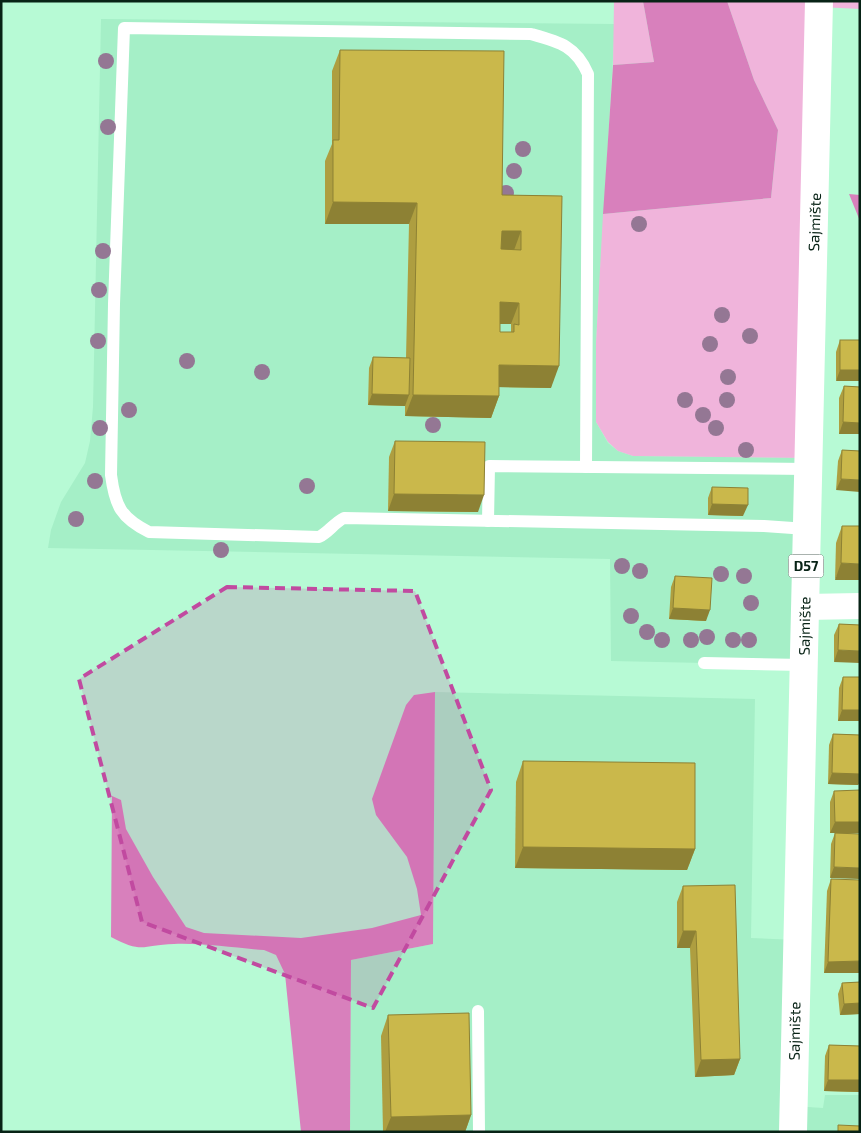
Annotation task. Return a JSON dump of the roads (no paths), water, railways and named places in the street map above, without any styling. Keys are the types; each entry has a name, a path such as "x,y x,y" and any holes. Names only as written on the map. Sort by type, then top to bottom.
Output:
{"main road":[{"name":"Sajmište","path":"793,1132 819,1"}],"street":[{"path":"805,607 860,606"}],"lane":[{"path":"586,467 588,74 581,59 572,49 532,34 124,28 114,304 111,475 114,496 120,511 135,525 149,532 318,537 328,532 334,523 344,518 764,526 807,529"},
{"path":"488,521 490,466 808,469"},
{"path":"704,663 804,665"},
{"path":"478,1011 479,1132"}]}
